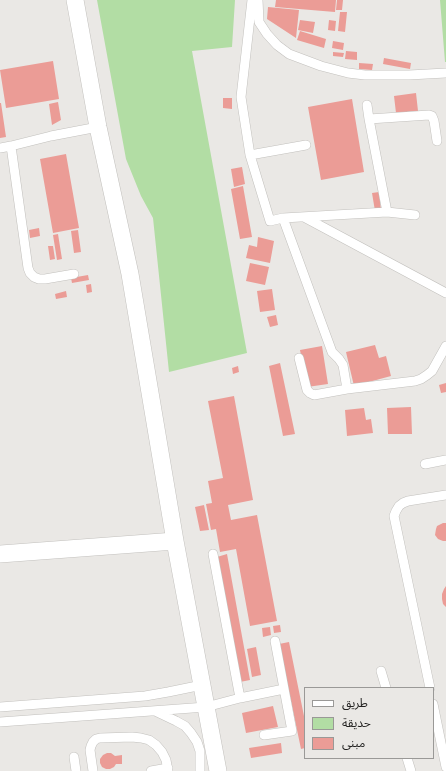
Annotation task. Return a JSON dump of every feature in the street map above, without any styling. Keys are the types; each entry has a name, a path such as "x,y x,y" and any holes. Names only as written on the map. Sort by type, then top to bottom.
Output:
{"street":[{"path":"75,0 98,127 130,274 175,541 218,771"},
{"path":"0,554 175,541"}],"lane":[{"path":"252,0 241,97 250,155 270,221 283,218 387,212 415,215"},
{"path":"258,0 259,22 277,45 289,54 322,66 348,73 365,75 446,73"},
{"path":"366,104 387,212"},
{"path":"369,119 429,115 432,116 434,121 437,140"},
{"path":"0,148 98,127"},
{"path":"250,155 306,145"},
{"path":"11,146 28,268 30,273 39,279 74,274"},
{"path":"304,217 446,294"},
{"path":"283,218 332,352 339,359 342,365 346,389"},
{"path":"299,358 307,390 314,395 346,389 421,379 432,371 446,346"},
{"path":"425,464 446,460"},
{"path":"430,687 394,516 399,506 403,503 446,495"},
{"path":"212,554 240,698"},
{"path":"264,735 292,731 275,641"},
{"path":"381,671 386,687"},
{"path":"0,707 145,696 202,685"},
{"path":"0,722 206,707 284,689"},
{"path":"434,709 446,767"},
{"path":"154,710 185,726 192,733 200,751 200,771"},
{"path":"93,771 90,750 90,746 93,742 100,738 126,737 149,740 162,752 166,760 168,770 151,771"},
{"path":"74,757 76,771"},
{"path":"407,759 411,771"}],"green space":[{"path":"97,0 235,0 232,47 192,51 247,353 169,372 153,218 141,196 126,159"},
{"path":"440,0 446,0 446,62 445,62"}],"building":[{"path":"276,0 336,0 335,12 275,7"},
{"path":"337,0 343,0 342,10 336,10"},
{"path":"268,7 299,10 296,38 267,19"},
{"path":"340,12 347,12 345,32 338,31"},
{"path":"300,20 315,22 313,33 298,30"},
{"path":"329,20 336,21 335,31 328,30"},
{"path":"300,31 326,39 324,48 297,40"},
{"path":"333,41 344,43 343,50 332,48"},
{"path":"346,51 357,52 357,60 345,59"},
{"path":"333,52 344,53 343,57 333,56"},
{"path":"384,58 411,63 410,69 383,64"},
{"path":"53,61 59,99 6,108 0,70"},
{"path":"359,63 373,64 372,70 359,69"},
{"path":"416,93 418,111 396,113 394,96"},
{"path":"223,98 232,98 232,109 223,108"},
{"path":"352,99 364,172 321,180 308,107"},
{"path":"58,102 61,120 52,125 49,104"},
{"path":"0,103 6,137 0,138"},
{"path":"66,154 79,228 53,233 40,159"},
{"path":"242,167 245,184 234,187 231,169"},
{"path":"243,186 252,237 240,239 231,189"},
{"path":"379,192 381,210 375,211 372,193"},
{"path":"39,228 40,236 30,238 29,230"},
{"path":"78,230 81,252 74,253 71,231"},
{"path":"58,234 62,259 57,260 53,235"},
{"path":"258,237 274,241 270,263 246,258 249,245 257,247"},
{"path":"48,246 53,246 55,259 50,260"},
{"path":"250,263 269,267 265,285 246,281"},
{"path":"88,275 89,280 72,283 71,278"},
{"path":"91,284 92,292 87,293 86,285"},
{"path":"272,289 275,310 260,312 257,291"},
{"path":"66,291 67,297 56,299 55,294"},
{"path":"276,315 278,325 270,327 267,317"},
{"path":"375,345 379,358 386,356 391,376 354,386 346,352"},
{"path":"322,346 328,384 307,387 300,350"},
{"path":"280,363 295,434 283,436 269,366"},
{"path":"238,366 239,372 233,374 232,368"},
{"path":"446,383 446,392 441,393 439,385"},
{"path":"234,396 253,500 228,505 231,520 257,515 277,621 250,626 236,549 220,552 216,529 211,530 206,504 212,503 208,481 223,478 208,401"},
{"path":"411,407 412,434 388,434 387,408"},
{"path":"364,408 366,420 371,419 373,433 347,436 345,410"},
{"path":"204,505 209,530 200,531 195,507"},
{"path":"446,523 446,541 438,539 435,535 437,526"},
{"path":"227,554 250,680 240,682 217,557"},
{"path":"446,586 446,607 443,604 442,594"},
{"path":"280,625 281,632 274,633 273,626"},
{"path":"270,627 271,635 263,637 262,628"},
{"path":"289,642 304,716 304,748 301,749 279,644"},
{"path":"256,647 261,675 252,677 247,649"},
{"path":"273,706 278,727 246,733 242,713"},
{"path":"281,743 282,753 251,758 249,748"},
{"path":"107,753 111,753 115,756 122,755 122,764 116,764 110,769 102,767 100,759"}]}
